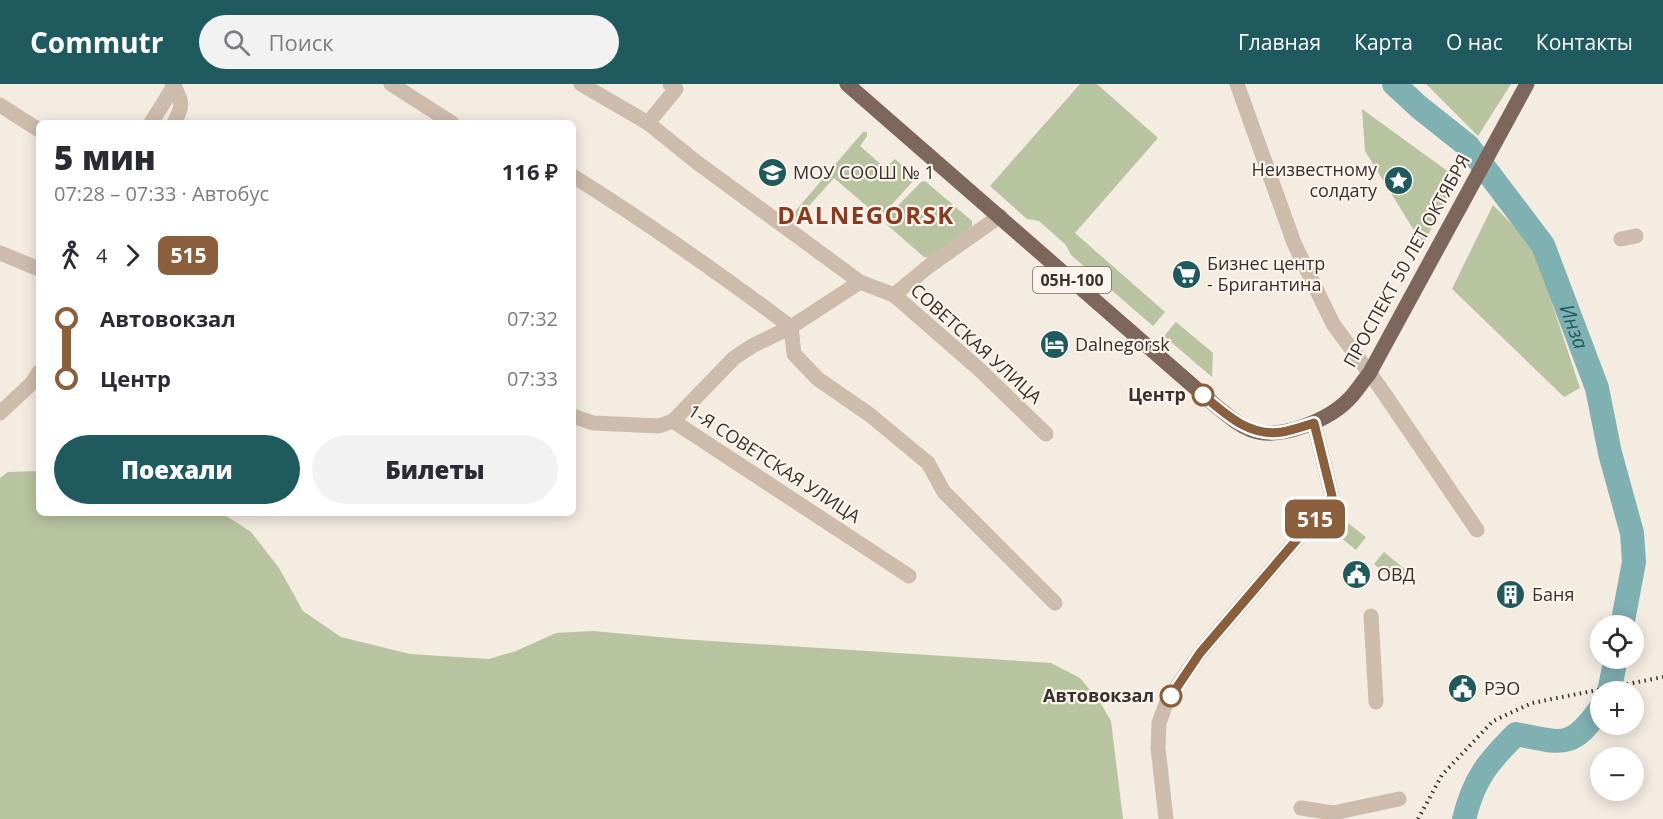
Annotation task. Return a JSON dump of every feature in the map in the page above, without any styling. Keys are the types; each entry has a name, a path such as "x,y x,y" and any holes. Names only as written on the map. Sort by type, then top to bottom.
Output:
{"main road":[{"name":"ПРОСПЕКТ 50 ЛЕТ ОКТЯБРЯ","path":"847,84 1237,422 1253,431 1281,432 1314,423 1348,401 1369,374 1527,84"}],"street":[{"path":"391,84 447,120"},
{"name":"СОВЕТСКАЯ УЛИЦА","path":"582,84 648,123 705,168 860,282 894,295 980,369 1046,435"},
{"path":"648,123 676,89 670,84"},
{"path":"1237,84 1294,243 1333,324 1477,530"},
{"path":"153,120 173,85"},
{"path":"173,85 181,99 182,108 176,120"},
{"path":"0,105 36,128"},
{"path":"576,178 649,224 791,327 794,354 818,379 870,415 928,463 944,492 1055,603"},
{"path":"894,295 929,266 1000,216"},
{"path":"0,253 36,268"},
{"path":"673,420 734,358 752,346 791,327 860,282"},
{"path":"0,413 36,380"},
{"name":"1-Я СОВЕТСКАЯ УЛИЦА","path":"576,417 593,423 659,426 673,420 909,576"},
{"path":"1166,819 1158,748 1159,723 1167,701 1200,653 1332,496 1314,423"},
{"path":"1371,616 1376,702"},
{"path":"1301,808 1333,813 1399,800"}],"green space":[{"path":"1080,84 1097,84 1158,138 1075,233 1165,312 1153,326 1071,255 1066,245 1039,221 1027,219 990,186"},
{"path":"1426,84 1511,84 1478,136"},
{"path":"1362,109 1457,178 1423,245 1365,151"},
{"path":"863,132 867,132 867,136 860,146 885,168 895,159 915,179 882,215 877,215 834,178 791,226 786,222"},
{"path":"925,181 972,221 972,226 931,258 924,257 886,224 886,218 921,182"},
{"path":"1493,205 1533,246 1580,388 1564,397 1452,289"},
{"path":"1176,322 1213,353 1212,377 1164,336"},
{"path":"36,471 36,516 227,516 251,532 279,568 303,611 341,637 410,654 489,659 516,651 556,633 593,631 681,639 1051,663 1080,678 1100,702 1111,721 1123,819 0,819 0,478 8,472"},
{"path":"1344,520 1366,537 1356,550 1334,532"},
{"path":"1384,552 1407,571 1397,583 1374,564"}],"waterway":[{"name":"Инза","path":"1394,84 1468,146 1543,245 1597,388 1610,453 1632,533 1634,562 1624,615"},
{"name":"Инза","path":"1611,681 1614,669"},
{"name":"Инза","path":"1464,819 1472,793 1483,772 1516,734 1544,740 1564,740 1573,737 1590,722"}],"railway":[{"path":"1418,819 1442,775 1493,721 1532,703 1663,677"}],"bus line":[{"name":"515","path":"1171,696 1200,653 1332,496 1314,423 1281,432 1253,431 1237,422 1203,395"}],"place":[{"name":"МОУ СООШ № 1","path":"772,173"},
{"name":"Неизвестному солдату","path":"1398,180"},
{"name":"Бизнес центр - Бригантина","path":"1186,274"},
{"name":"Dalnegorsk","path":"1054,345"},
{"name":"Центр","path":"1203,395"},
{"name":"ОВД","path":"1356,575"},
{"name":"Баня","path":"1511,595"},
{"name":"РЭО","path":"1463,689"},
{"name":"Автовокзал","path":"1171,696"}],"district":[{"name":"DALNEGORSK","path":"866,216"}]}
